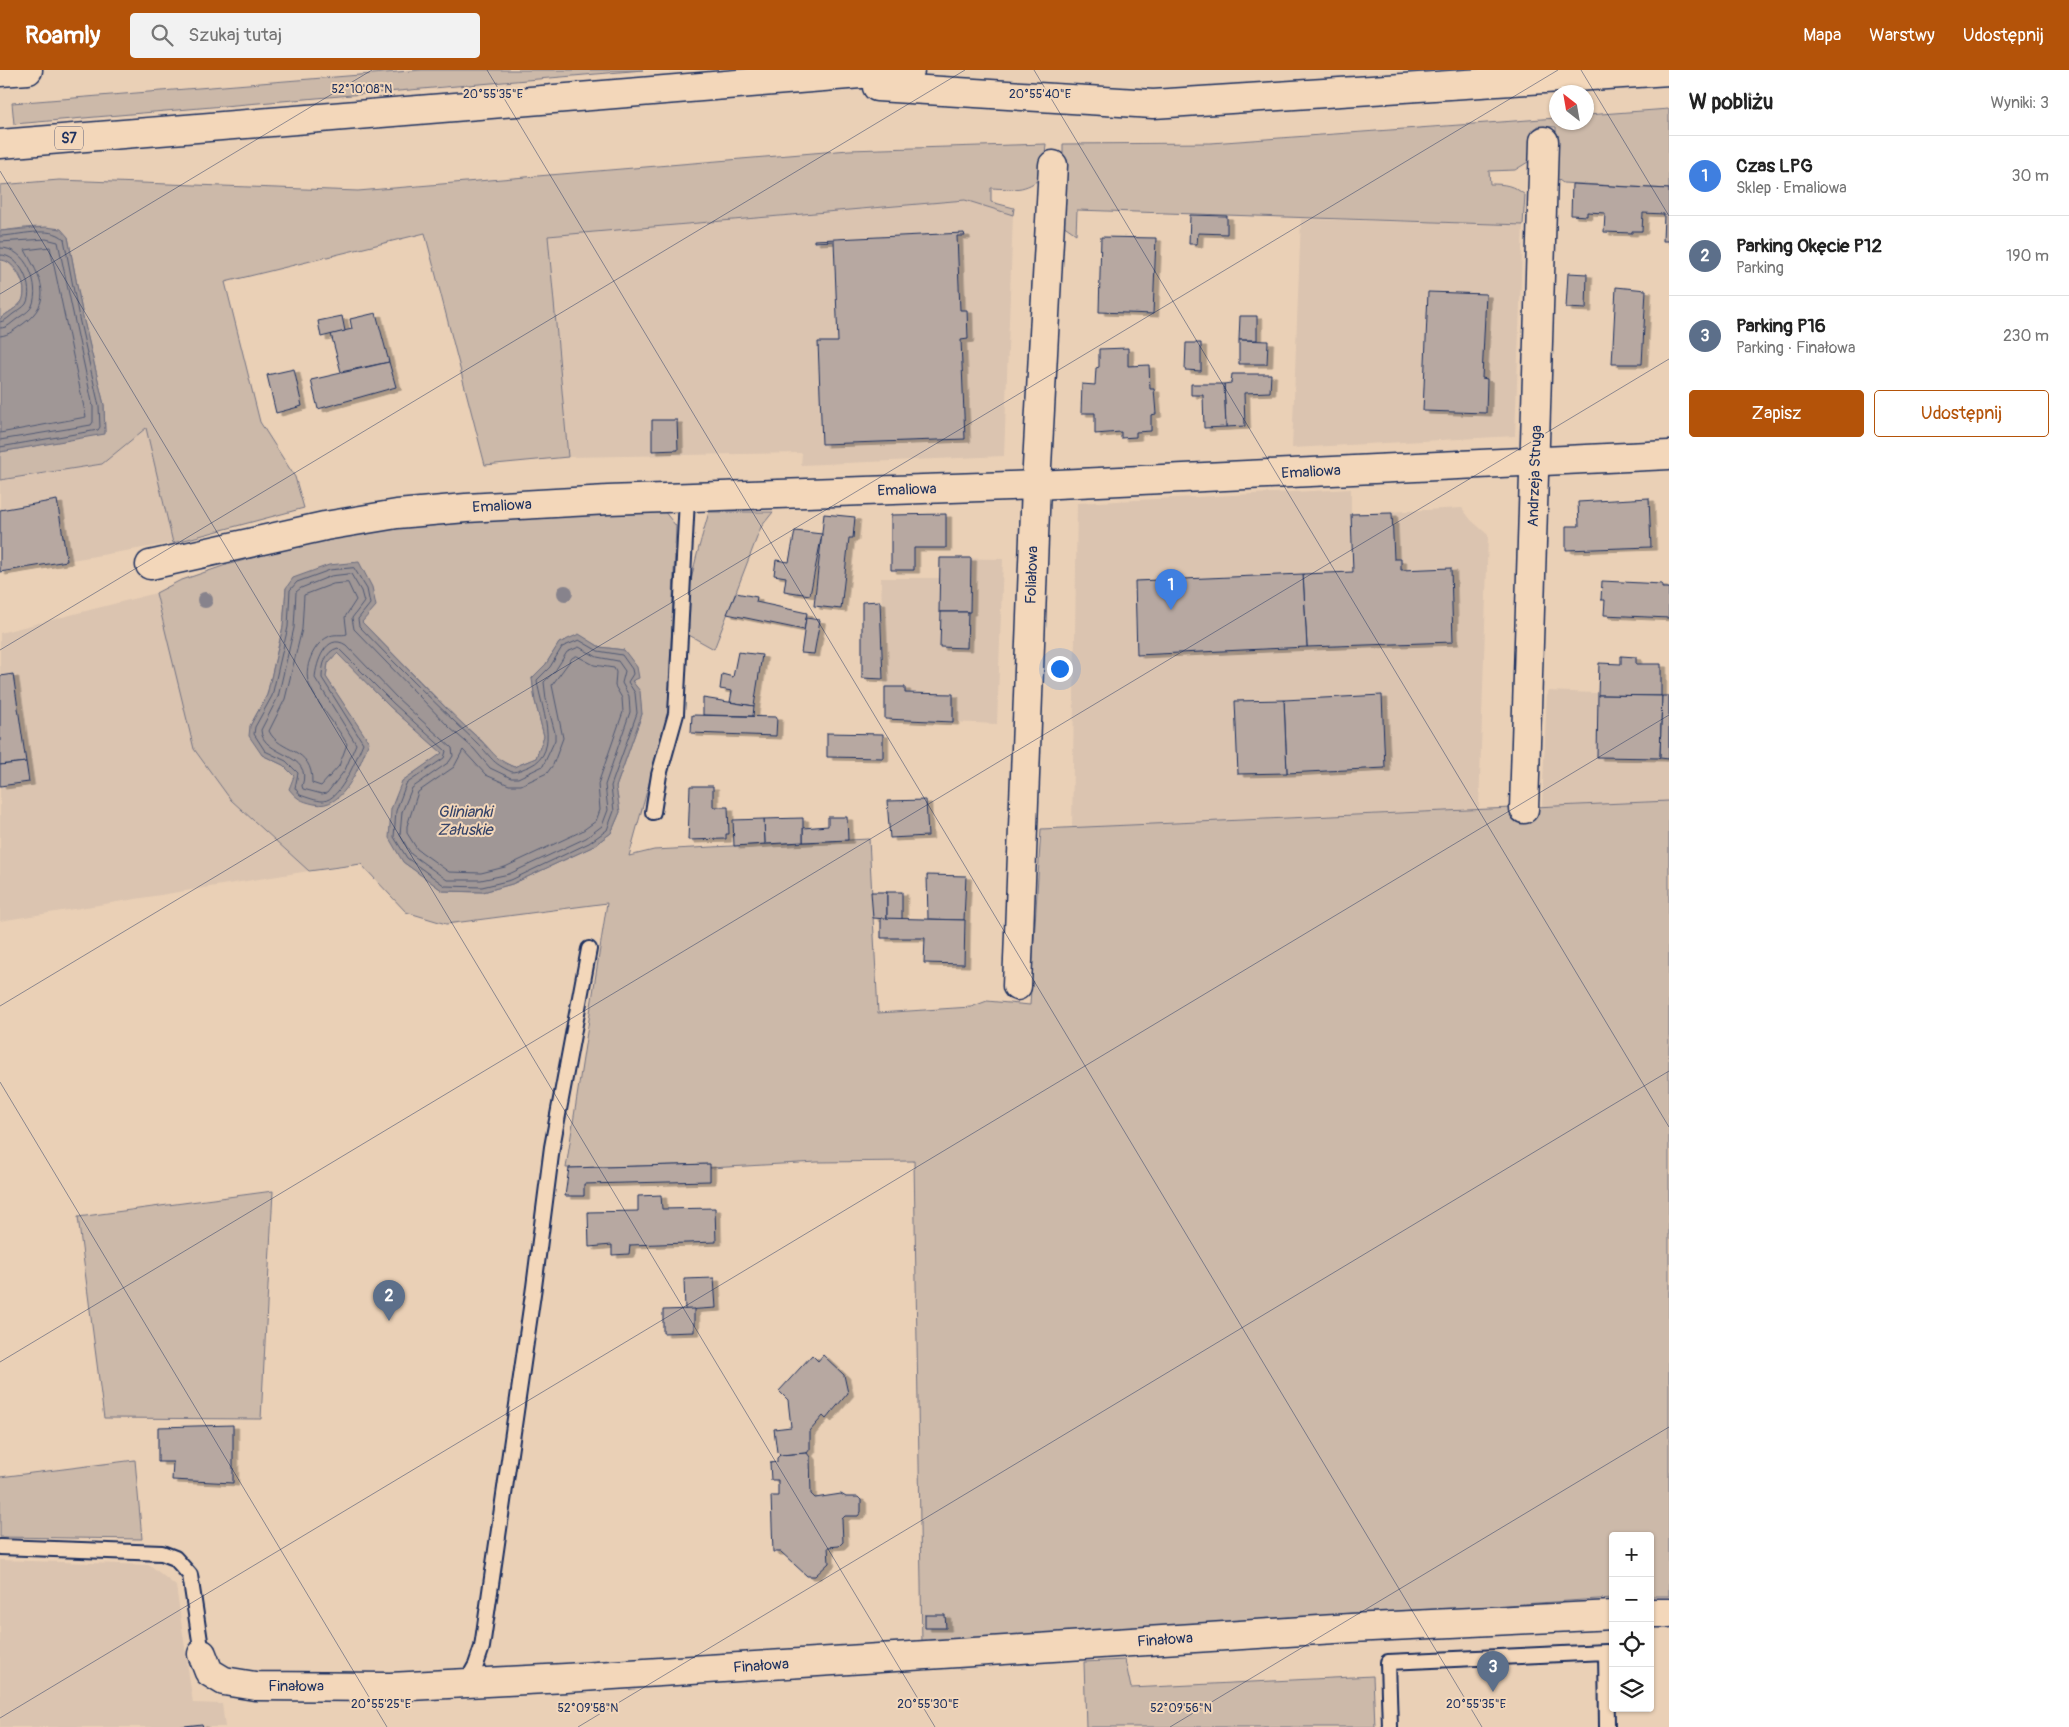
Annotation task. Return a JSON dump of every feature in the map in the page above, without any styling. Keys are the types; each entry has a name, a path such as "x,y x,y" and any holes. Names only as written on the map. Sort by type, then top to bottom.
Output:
{"main road":[{"path":"0,72 28,70"},
{"name":"S7","path":"0,144 910,70"},
{"path":"773,81 1154,104 1669,71"},
{"name":"Andrzeja Struga","path":"1524,810 1544,142"},
{"name":"Foliałowa","path":"1017,986 1036,485 1053,165"},
{"name":"Emaliowa","path":"150,565 325,526 397,514 608,500 687,499 1036,485 1669,455"},
{"path":"1654,1613 1669,1612"},
{"name":"Finałowa","path":"202,1654 209,1672 224,1681 255,1686 390,1687 467,1681 566,1678 1351,1628 1609,1615"}],"lane":[{"path":"653,812 659,775 677,705 687,499"},
{"path":"467,1681 476,1665 482,1647 534,1287 552,1147 589,949"},
{"name":"Finałowa","path":"0,1547 162,1553 175,1558 190,1575 202,1654"},
{"path":"1390,1727 1388,1662 1606,1652 1607,1727"}],"shaded area":[{"path":"422,70 643,70 14,124 12,103"},
{"path":"1669,109 1669,189 1563,183 1556,178 1556,130 1594,130 1594,114"},
{"path":"1549,119 1549,127 1538,126 1528,162 1515,170 1489,171 1490,184 1509,186 1525,195 1523,225 1077,210 1076,234 1063,225 1063,144 1211,143"},
{"path":"1046,144 1043,176 1037,181 1025,187 1013,189 991,188 991,202 1014,208 1013,215 965,200 548,236 568,457 485,465 425,233 225,282 260,422 295,477 304,508 173,543 146,428 102,464 0,480 0,452 105,433 104,405 83,317 68,237 54,229 36,227 0,231 0,185 59,180 358,191 849,150"},
{"path":"965,200 1013,215 1004,456 801,465 802,453 568,457 548,236"},
{"path":"1301,219 1523,225 1515,436 1292,448"},
{"path":"4,259 20,277 24,295 20,304 0,319 0,260"},
{"path":"146,428 173,543 0,572 0,480 102,464"},
{"path":"1351,489 1351,514 1462,508 1471,520 1488,535 1479,809 1072,828 1077,503"},
{"path":"664,511 676,526 668,715 629,856 654,850 869,839 878,1013 971,1007 987,1001 1030,1005 1041,829 1669,801 1669,1596 1654,1596 1654,1532 1609,1532 1609,1598 922,1644 914,1161 817,1162 710,1168 709,1164 566,1168 607,903 446,924 406,912 361,864 309,871 231,800 194,749 156,593 179,581 226,565 335,536 400,524","holes":["286,588 362,622 458,720 482,741 498,760 514,767 536,758 544,736 535,701 532,678 546,664 559,643 579,635 600,647 624,650 642,714 616,787 620,812 611,833 592,847 512,884 483,892 443,891 403,862 402,781 443,753 389,706 337,652 328,663 326,677 368,742 294,776 283,765 262,755 250,726 267,695 283,626"]},
{"path":"709,512 773,512 761,527 714,649 687,634 690,588 696,557"},
{"path":"940,558 1003,559 997,724 885,719 881,578 940,578"},
{"path":"156,593 163,620 231,800 309,871 0,921 0,633"},
{"path":"1547,691 1669,696 1669,801 1542,807"},
{"path":"273,1191 261,1419 104,1418 78,1217"},
{"path":"135,1460 142,1539 0,1537 0,1477"},
{"path":"0,1560 150,1565 176,1586 193,1703 222,1704 225,1727 0,1727"},
{"path":"1125,1660 1131,1688 1373,1676 1375,1727 1086,1727 1084,1662"}],"water":[{"path":"46,227 61,229 68,237 83,317 104,405 105,434 0,452 0,319 20,304 24,295 24,289 16,269 6,261 0,260 0,231"},
{"name":"Glinianki Załuskie","path":"359,562 372,587 376,606 362,622 495,755 514,767 536,758 544,736 535,701 532,678 546,664 559,643 579,634 600,647 624,650 637,667 639,678 632,681 640,691 642,714 616,787 620,812 611,833 592,847 512,884 483,892 443,891 403,862 389,838 391,809 402,781 442,753 389,706 337,653 328,663 326,677 369,742 356,773 342,793 334,800 325,804 314,804 300,799 289,789 294,776 283,765 262,755 249,736 250,726 267,695 283,627 286,588 293,578 329,565"}],"building":[{"path":"1572,184 1669,189 1669,241 1663,241 1664,214 1643,213 1642,231 1632,231 1632,233 1604,232 1605,213 1587,212 1587,216 1571,215"},
{"path":"1190,215 1227,216 1227,234 1198,233 1197,244 1189,244"},
{"path":"964,233 965,236 957,236 960,310 967,310 968,339 961,340 965,439 822,444 818,342 838,342 834,241 814,242 814,240"},
{"path":"1101,237 1156,238 1153,314 1099,312"},
{"path":"1568,273 1587,274 1586,309 1566,308"},
{"path":"1616,287 1646,290 1642,364 1612,364"},
{"path":"1428,292 1486,294 1482,378 1487,379 1486,413 1423,411"},
{"path":"376,313 389,362 341,372 331,334 352,329 350,319"},
{"path":"342,316 345,331 321,337 318,321"},
{"path":"1240,316 1257,316 1257,340 1239,340"},
{"path":"1239,340 1268,341 1267,364 1239,364"},
{"path":"1186,343 1201,343 1201,371 1185,370"},
{"path":"1128,348 1128,366 1149,365 1150,389 1154,389 1156,414 1151,415 1151,431 1136,432 1136,437 1121,438 1121,432 1095,434 1095,413 1081,413 1082,384 1095,385 1096,368 1099,367 1099,349"},
{"path":"389,362 396,387 318,409 311,380"},
{"path":"294,369 302,406 276,413 267,375"},
{"path":"1232,374 1271,374 1270,392 1244,393 1245,426 1226,427 1224,384 1231,383"},
{"path":"1191,384 1224,384 1226,427 1204,428 1203,395 1191,395"},
{"path":"652,420 677,420 678,450 652,451"},
{"path":"1649,498 1651,547 1566,550 1566,526 1579,526 1578,502"},
{"path":"57,500 67,561 0,572 0,510"},
{"path":"1392,513 1394,559 1401,559 1401,570 1451,568 1453,642 1307,647 1303,574 1353,572 1351,514"},
{"path":"824,514 855,517 853,538 849,538 841,609 814,606"},
{"path":"946,514 946,548 914,548 914,570 891,570 891,515"},
{"path":"795,531 822,534 810,595 784,591 786,577 774,575 776,560 789,562"},
{"path":"940,558 971,558 970,612 939,612"},
{"path":"1303,574 1307,647 1137,655 1135,581"},
{"path":"1602,581 1662,584 1662,588 1669,588 1669,618 1604,615 1605,600 1601,600"},
{"path":"736,593 757,597 756,602 807,613 804,630 727,614"},
{"path":"880,601 883,679 862,678 862,602"},
{"path":"941,612 968,612 967,648 940,647"},
{"path":"806,618 820,620 814,654 801,653"},
{"path":"738,652 762,655 754,706 730,702 732,691 720,689 722,674 733,677"},
{"path":"1621,656 1636,657 1636,664 1661,664 1661,696 1598,695 1599,663 1621,664"},
{"path":"13,674 26,762 0,765 0,676"},
{"path":"885,687 905,687 905,693 953,694 953,722 885,719"},
{"path":"1382,695 1385,768 1287,773 1284,700"},
{"path":"1598,695 1662,696 1660,758 1597,757"},
{"path":"1662,696 1669,696 1669,759 1660,758"},
{"path":"703,698 754,706 753,716 703,715"},
{"path":"1284,700 1287,773 1238,774 1235,701"},
{"path":"692,715 777,717 776,736 691,733"},
{"path":"827,733 883,734 883,758 827,757"},
{"path":"26,762 29,782 0,786 0,765"},
{"path":"690,786 713,786 713,807 728,807 729,834 726,834 726,839 688,840"},
{"path":"926,800 928,836 890,838 887,801"},
{"path":"828,817 847,817 848,840 803,842 803,828 828,826"},
{"path":"803,818 803,842 765,844 764,819"},
{"path":"764,819 765,844 734,846 733,820"},
{"path":"927,875 966,876 964,920 928,919"},
{"path":"871,892 887,892 887,919 873,918"},
{"path":"887,892 902,892 902,919 887,919"},
{"path":"881,918 965,920 964,964 924,963 925,938 881,938"},
{"path":"710,1164 710,1181 584,1184 584,1196 565,1196 569,1168"},
{"path":"661,1195 662,1209 715,1208 716,1242 630,1245 629,1254 612,1255 612,1245 589,1247 588,1212 638,1211 638,1196"},
{"path":"714,1278 716,1308 685,1310 684,1279"},
{"path":"694,1309 694,1332 663,1333 663,1310"},
{"path":"812,1355 818,1361 823,1355 844,1375 848,1393 826,1419 823,1416 810,1431 810,1449 807,1453 780,1455 777,1452 774,1429 791,1427 788,1400 779,1391"},
{"path":"233,1425 233,1483 172,1480 173,1462 158,1462 158,1427"},
{"path":"807,1453 810,1457 811,1494 815,1498 841,1494 846,1497 858,1497 861,1500 861,1512 858,1516 845,1516 842,1519 843,1542 839,1546 828,1547 829,1563 815,1576 807,1576 781,1552 773,1552 771,1496 778,1496 778,1480 771,1480 770,1463 777,1462 777,1458 780,1455"},
{"path":"925,1615 945,1615 946,1628 925,1628"},
{"path":"202,1724 203,1727 176,1727"}],"place":[{"name":"Czas LPG","path":"1171,610"},
{"name":"Parking Okęcie P12","path":"389,1321"},
{"name":"Parking P16","path":"1493,1692"}]}
